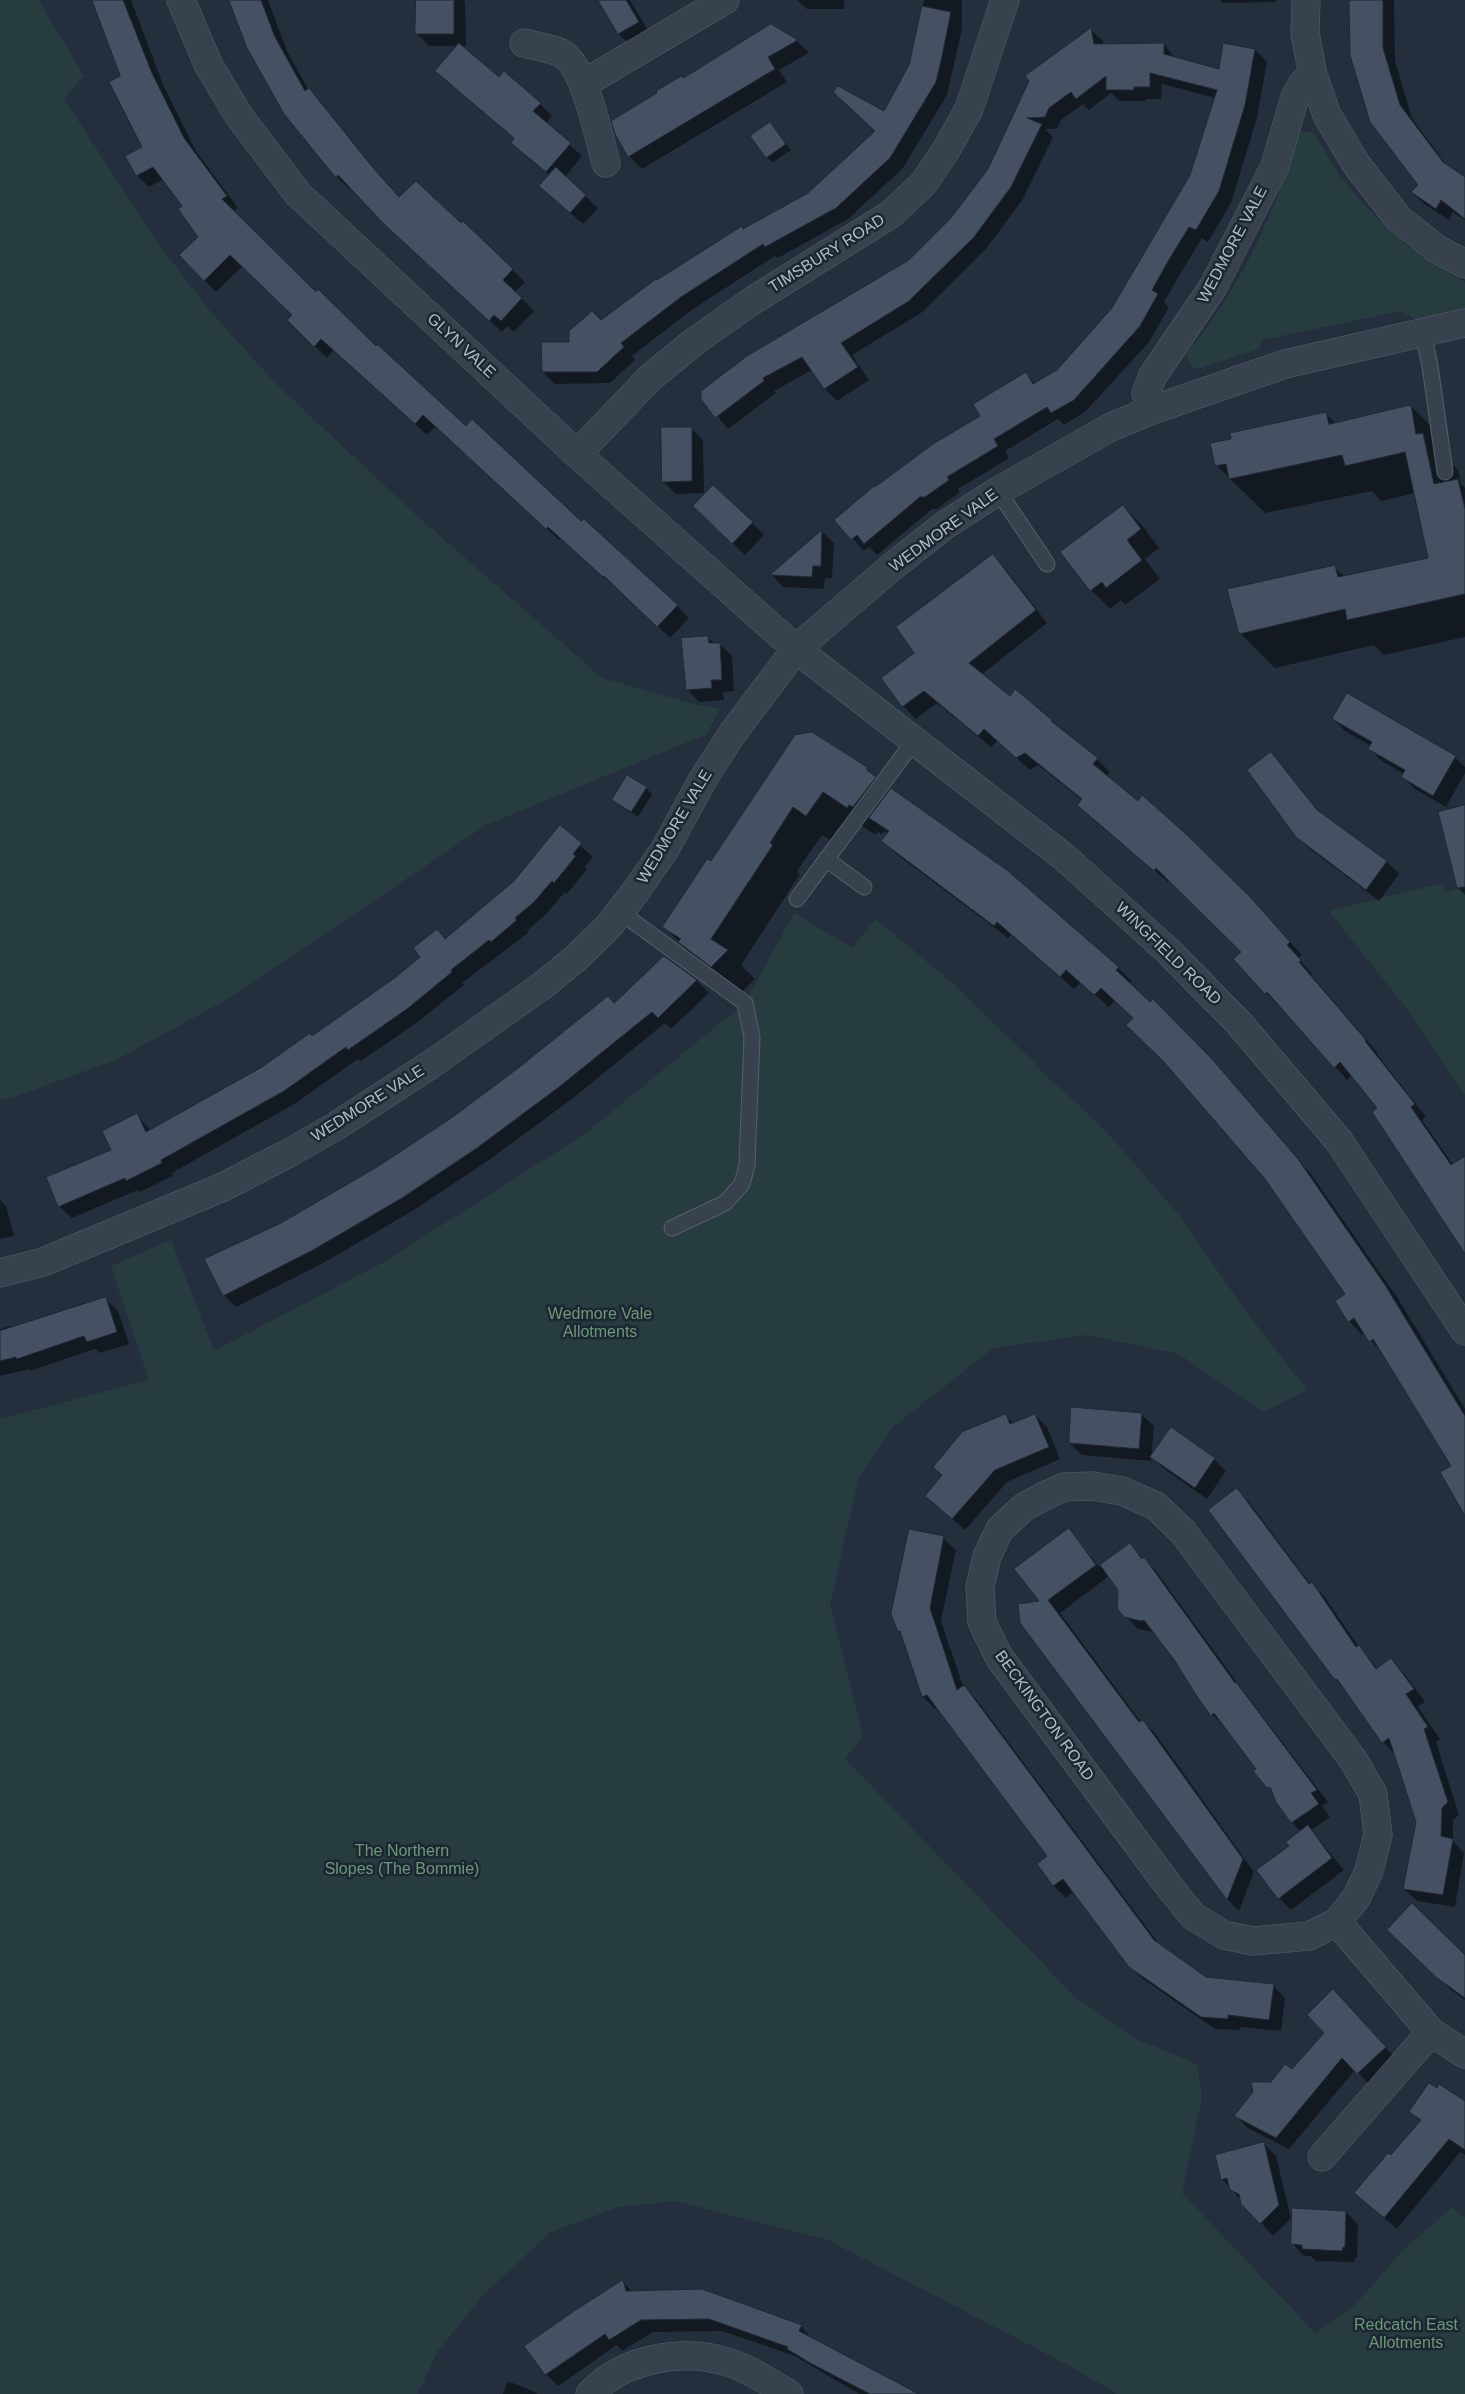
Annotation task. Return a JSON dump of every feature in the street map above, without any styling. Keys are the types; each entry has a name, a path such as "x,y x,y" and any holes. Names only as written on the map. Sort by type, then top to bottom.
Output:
{"street":[{"name":"GLYN VALE","path":"181,0 208,64 239,116 298,194 577,454 796,649"},
{"path":"583,84 726,0"},
{"name":"TIMSBURY ROAD","path":"577,454 651,377 694,341 752,301 891,214 923,184 946,150 969,109 1005,0"},
{"path":"1306,0 1305,33 1313,76 1327,114 1356,164 1398,218 1437,249 1465,264"},
{"path":"524,43 562,54 572,64 583,84 606,163"},
{"name":"WEDMORE VALE","path":"1152,410 1146,394 1152,377 1213,287 1274,166 1295,97 1304,83 1313,76"},
{"name":"WEDMORE VALE","path":"0,1273 43,1262 223,1187 336,1126 430,1065 542,986 575,959 608,927 620,912 665,849 704,779 732,734 796,649 894,565 945,525 998,491 1111,428 1152,410 1285,364 1465,323"},
{"name":"WINGFIELD ROAD","path":"796,649 1064,857 1167,950 1238,1022 1339,1141 1465,1331"},
{"name":"BECKINGTON ROAD","path":"1092,1486 1122,1492 1156,1506 1183,1532 1354,1761 1373,1794 1378,1835 1370,1871 1356,1898 1337,1922 1309,1936 1253,1941 1224,1935 1193,1916 1168,1886 999,1656 982,1622 980,1587 988,1556 1000,1529 1024,1508 1064,1487 1092,1486"},
{"path":"1337,1922 1430,2032 1465,2054"},
{"path":"1322,2157 1430,2032"},
{"path":"590,2394 624,2369 645,2361 669,2356 710,2358 729,2362 789,2394"}],"lane":[{"path":"1423,332 1430,366 1445,472"},
{"path":"998,491 1047,564"},
{"path":"797,899 914,741"},
{"path":"826,858 864,887"},
{"path":"620,912 744,1003 752,1037 747,1165 742,1184 725,1203 672,1228"}],"green space":[{"path":"0,0 38,0 84,76 64,99 159,245 209,310 276,384 416,515 602,678 694,704 719,709 707,734 486,825 228,999 116,1060 0,1100"},
{"path":"1300,132 1313,132 1340,176 1366,207 1406,244 1465,283 1465,312 1418,320 1401,311 1262,340 1259,349 1201,368 1192,367 1186,354 1214,318 1249,259 1277,198"},
{"path":"1443,883 1445,893 1465,886 1465,1095 1411,1014 1329,911"},
{"name":"The Northern Slopes (The Bommie)","path":"794,913 852,948 876,919 951,982 1037,1065 1028,1076 1037,1067 1103,1128 1179,1215 1244,1309 1307,1390 1263,1412 1179,1354 1087,1335 993,1348 892,1428 858,1479 830,1605 863,1735 845,1759 1074,1996 1136,2039 1197,2064 1202,2098 1182,2193 1315,2333 1356,2304 1401,2252 1452,2207 1465,2217 1465,2394 1117,2394 1072,2367 828,2240 675,2201 619,2207 551,2232 484,2294 437,2352 418,2394 0,2394 0,1419 149,1380 111,1266 171,1240 214,1351 386,1261 586,1133 745,1003","holes":["440,1443 551,1488 550,1488"]}],"building":[{"path":"92,0 123,0 152,73 184,138 227,196 222,199 316,292 318,289 376,346 377,344 466,426 472,419 581,521 584,519 678,605 657,627 604,576 548,527 546,529 423,415 415,424 321,339 314,347 287,320 292,315 230,255 204,281 179,255 198,237 178,209 182,206 153,167 136,176 125,156 142,147 109,82 120,76"},
{"path":"229,0 261,0 275,37 305,91 309,88 399,197 416,181 461,223 463,221 513,269 503,280 522,298 501,321 494,315 489,321 384,224 338,175 336,178 284,114 247,48"},
{"path":"416,0 454,0 454,34 415,34"},
{"path":"598,0 626,0 639,22 618,34"},
{"path":"1351,0 1383,0 1383,48 1400,105 1443,162 1465,177 1465,219 1441,200 1436,209 1411,192 1418,185 1370,122 1350,55 1349,3"},
{"path":"922,6 951,12 941,61 936,82 890,158 836,208 765,247 763,244 681,297 621,343 624,347 597,372 542,372 541,342 569,342 569,331 592,311 601,320 656,279 742,226 743,229 808,193 875,131 833,92 838,86 884,111 909,65"},
{"path":"771,24 798,40 768,57 775,69 628,157 615,134 611,121 657,93 656,91 681,76 683,78"},
{"path":"1091,28 1094,44 1164,43 1164,54 1219,69 1223,43 1255,49 1245,105 1219,191 1196,230 1189,227 1170,258 1152,290 1158,294 1140,326 1074,400 1051,413 1047,407 994,439 998,446 947,477 949,480 925,497 920,497 864,544 857,535 851,540 834,520 874,486 933,444 980,416 973,404 1026,372 1033,384 1057,370 1112,308 1190,175 1217,90 1150,73 1150,87 1134,87 1134,90 1106,90 1106,76 1076,99 1071,92 1049,108 1045,117 1027,118 1042,124 1011,187 974,237 909,301 841,343 858,367 824,389 802,357 763,378 764,381 715,418 701,399 701,391 747,356 909,260 951,218 988,169 1029,81 1025,76"},
{"path":"459,43 499,77 504,71 541,103 533,111 571,143 546,172 511,143 514,138 435,71"},
{"path":"770,122 786,144 766,158 750,136"},
{"path":"556,167 586,195 570,213 539,186"},
{"path":"1411,405 1416,434 1423,433 1434,484 1458,479 1465,509 1465,594 1347,620 1345,609 1239,634 1227,589 1335,565 1338,577 1428,558 1405,452 1345,466 1342,455 1229,479 1226,464 1215,466 1210,443 1231,439 1230,433 1326,412 1329,424"},
{"path":"661,427 692,427 692,481 662,482"},
{"path":"713,485 753,522 732,544 693,506"},
{"path":"1123,505 1141,529 1127,540 1142,560 1106,588 1102,582 1090,591 1060,552"},
{"path":"822,530 821,566 813,566 812,577 770,575"},
{"path":"993,554 1036,610 969,663 1010,696 1015,689 1051,721 1098,758 1093,764 1138,801 1142,795 1186,834 1251,898 1290,942 1287,945 1301,960 1299,962 1366,1040 1415,1104 1411,1107 1451,1165 1465,1156 1465,1254 1372,1112 1377,1108 1340,1062 1334,1068 1267,992 1265,994 1233,959 1241,952 1156,868 1154,871 1077,805 1082,799 1025,753 1016,758 984,729 978,736 924,691 902,707 881,678 914,653 896,627"},
{"path":"708,636 709,643 720,643 722,680 711,680 712,688 686,690 681,638"},
{"path":"1347,693 1456,756 1433,796 1401,777 1405,770 1368,749 1372,742 1332,719"},
{"path":"812,732 867,767 867,770 876,777 853,807 849,805 847,808 823,792 806,816 793,807 770,843 773,845 711,939 728,950 711,967 678,942 681,939 662,927 707,859 711,861 795,735"},
{"path":"1271,752 1317,810 1387,861 1366,890 1296,837 1247,770"},
{"path":"627,775 647,787 631,812 612,800"},
{"path":"891,788 1008,871 1119,967 1116,970 1150,1002 1153,999 1211,1058 1298,1159 1385,1285 1465,1416 1465,1516 1440,1472 1451,1466 1373,1339 1369,1342 1354,1318 1348,1322 1335,1301 1345,1294 1265,1179 1164,1062 1126,1025 1133,1018 1101,988 1094,995 1066,970 1060,977 997,922 994,926 881,841 889,831 869,818"},
{"path":"1465,805 1465,887 1457,888 1438,812"},
{"path":"560,825 582,843 573,854 576,856 554,883 552,881 534,902 515,918 517,920 491,942 489,940 451,970 452,972 407,1009 348,1050 346,1047 284,1091 161,1160 162,1163 126,1181 125,1178 58,1207 46,1177 111,1150 102,1131 137,1113 146,1132 262,1067 310,1033 312,1036 396,977 420,957 413,948 437,929 445,939 514,881"},
{"path":"664,956 697,980 658,1018 652,1012 559,1087 477,1148 402,1198 313,1250 223,1296 204,1259 281,1223 377,1167 450,1119 517,1069 608,996 614,1003"},
{"path":"106,1297 117,1332 87,1342 84,1336 17,1359 16,1357 0,1361 0,1331"},
{"path":"1071,1407 1142,1413 1139,1449 1069,1443"},
{"path":"1006,1414 1010,1424 1035,1414 1049,1447 995,1470 952,1519 925,1496 942,1475 933,1467 962,1432"},
{"path":"1171,1427 1215,1458 1195,1488 1150,1457"},
{"path":"1237,1488 1309,1584 1312,1582 1356,1647 1359,1645 1376,1669 1391,1658 1414,1689 1406,1694 1428,1727 1424,1729 1448,1802 1442,1808 1441,1836 1453,1839 1443,1895 1403,1889 1416,1822 1389,1738 1382,1743 1337,1679 1335,1680 1208,1510"},
{"path":"1069,1528 1096,1565 1048,1600 1139,1722 1143,1720 1243,1859 1227,1900 1020,1623 1018,1604 1039,1601 1014,1569"},
{"path":"909,1529 944,1536 930,1608 957,1690 964,1685 1154,1940 1206,1977 1274,1984 1269,2020 1228,2015 1228,2019 1201,2017 1129,1967 1063,1879 1053,1886 1037,1864 1047,1856 927,1695 922,1697 900,1631 898,1632 891,1614"},
{"path":"1130,1543 1142,1559 1144,1557 1235,1683 1317,1790 1311,1793 1319,1804 1291,1823 1276,1802 1270,1787 1267,1788 1253,1771 1256,1769 1214,1713 1211,1716 1175,1661 1144,1620 1124,1617 1117,1608 1118,1590 1100,1565"},
{"path":"1308,1825 1332,1858 1278,1899 1256,1870 1289,1846 1286,1842"},
{"path":"1412,1903 1465,1955 1465,1998 1437,1978 1387,1930"},
{"path":"1333,1989 1386,2047 1357,2074 1342,2058 1276,2138 1234,2116 1253,2092 1251,2082 1271,2082 1285,2064 1292,2069 1324,2033 1307,2015"},
{"path":"1429,2083 1437,2088 1439,2084 1465,2101 1465,2150 1449,2139 1384,2218 1354,2193 1388,2153 1391,2155 1421,2120 1409,2112"},
{"path":"1264,2142 1279,2205 1260,2224 1241,2204 1239,2194 1230,2190 1227,2178 1221,2180 1215,2155"},
{"path":"1292,2208 1346,2211 1345,2247 1343,2247 1342,2251 1302,2249 1302,2245 1291,2244"},
{"path":"623,2280 626,2291 702,2289 802,2325 799,2331 919,2394 870,2394 812,2364 787,2349 788,2347 709,2319 641,2320 609,2340 605,2334 545,2375 524,2346"}],"park label":[{"name":"Wedmore Vale Allotments","path":"600,1324"},
{"name":"Redcatch East Allotments","path":"1406,2335"}]}
